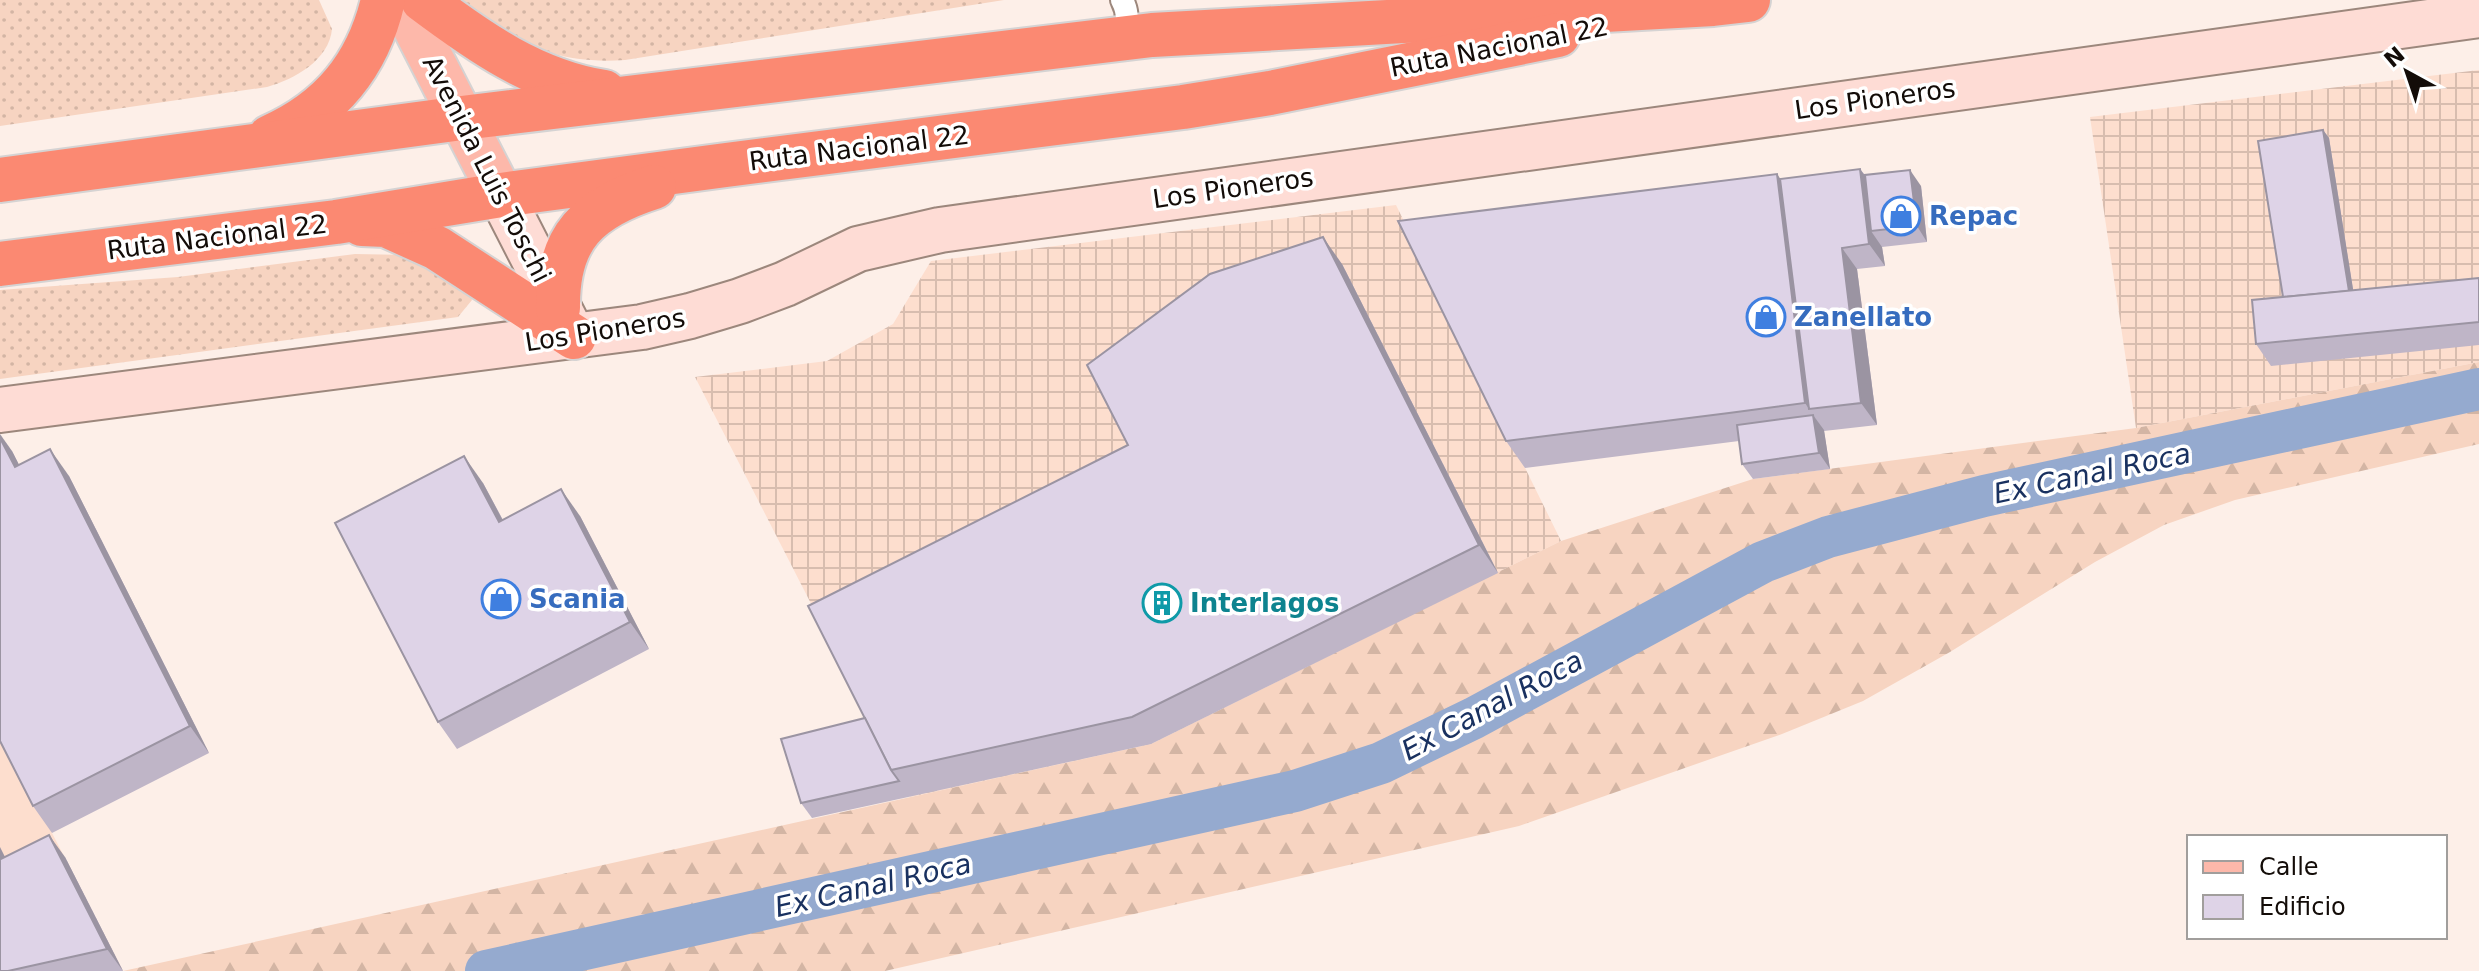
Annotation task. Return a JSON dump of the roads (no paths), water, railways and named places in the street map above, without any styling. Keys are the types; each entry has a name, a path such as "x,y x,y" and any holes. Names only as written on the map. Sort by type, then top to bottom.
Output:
{"highway":[{"path":"254,145 312,114 334,94 354,71 371,42 383,0"},
{"path":"423,0 490,48 524,67 570,84 638,98"},
{"name":"Ruta Nacional 22","path":"0,180 462,118 638,98 1122,20 1209,31 1730,2"},
{"name":"Ruta Nacional 22","path":"0,264 336,222 501,195 1226,101 1730,2"},
{"path":"566,322 558,282 562,262 569,246 592,218 628,195 726,165"},
{"path":"336,222 386,225 414,236 566,322"}],"main road":[{"name":"Avenida Luis Toschi","path":"401,0 501,195"}],"street":[{"name":"Los Pioneros","path":"0,410 566,322 690,316 785,284 858,249 940,230 2479,15"},
{"name":"Avenida Luis Toschi","path":"501,195 566,322"}],"waterway":[{"name":"Ex Canal Roca","path":"486,971 1295,791 1381,763 1474,718 1763,562 1828,537 1984,496 2479,389"}],"place":[{"name":"Repac","path":"1901,216"},
{"name":"Zanellato","path":"1766,317"},
{"name":"Scania","path":"501,599"},
{"name":"Interlagos","path":"1162,603"}]}
